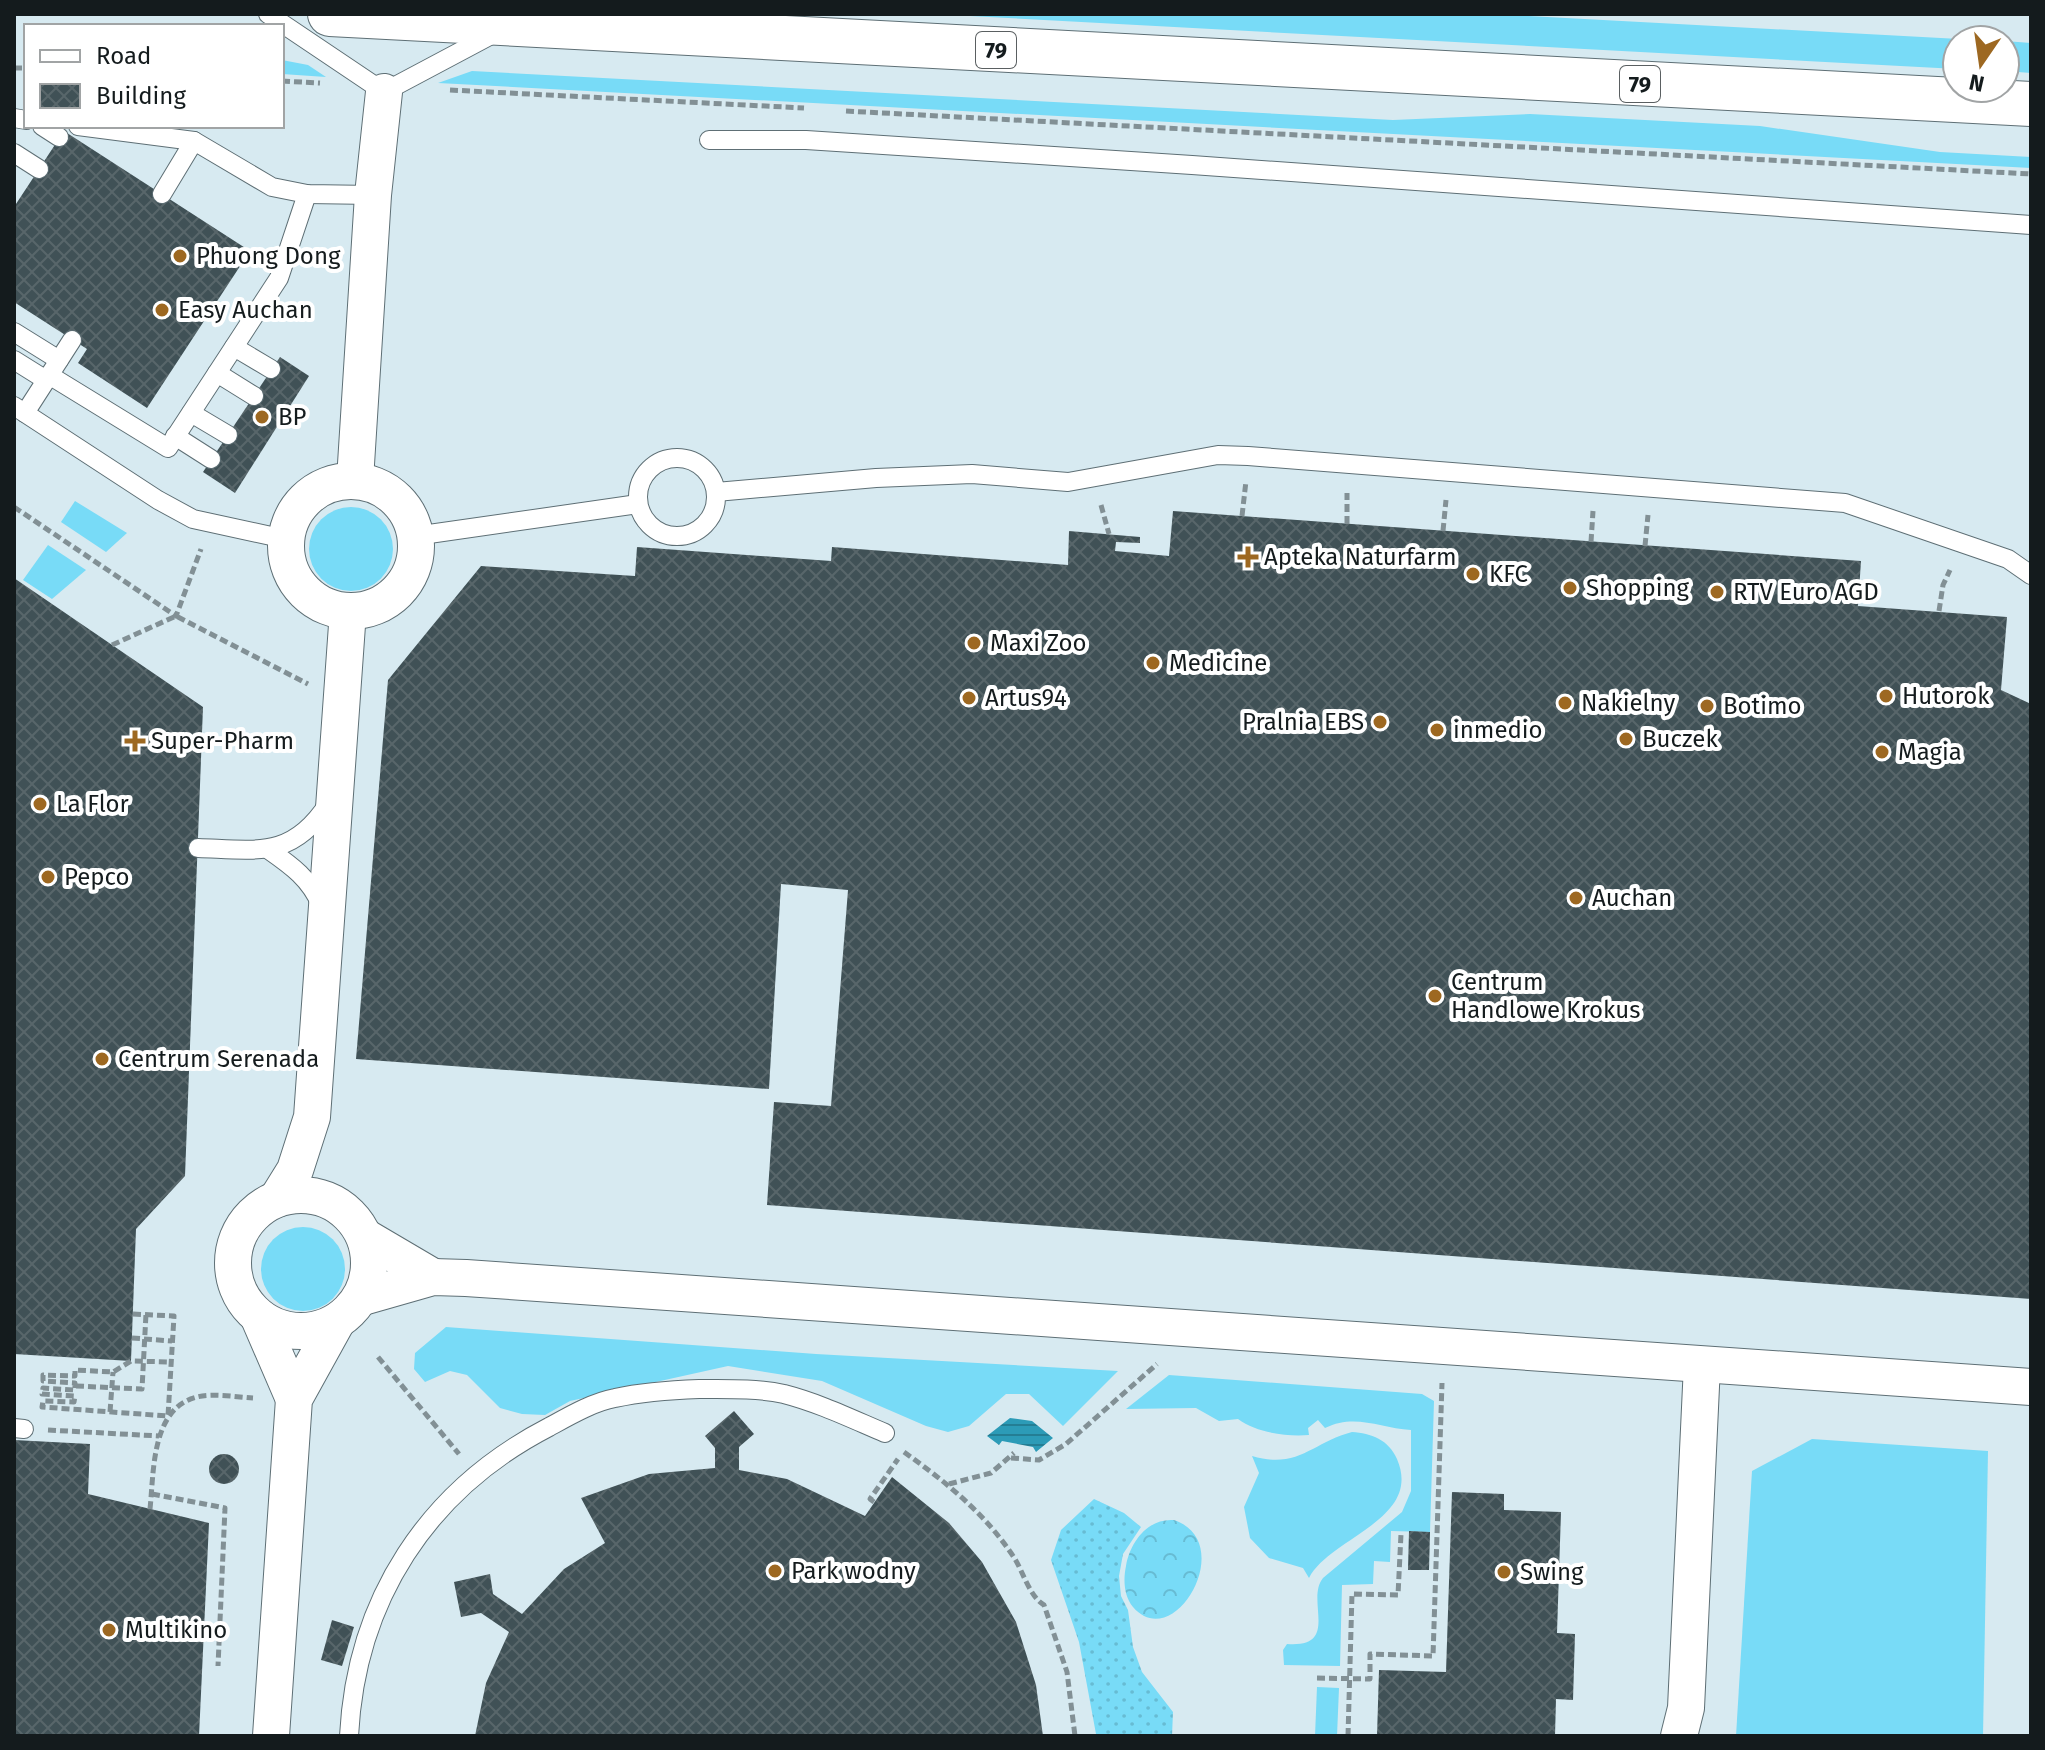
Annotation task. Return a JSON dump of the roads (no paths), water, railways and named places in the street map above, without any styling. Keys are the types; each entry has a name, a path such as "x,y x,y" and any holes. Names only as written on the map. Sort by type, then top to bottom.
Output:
{"main road":[{"name":"79","path":"330,14 2031,104"}],"street":[{"path":"355,480 373,195 384,92"},
{"path":"355,480 375,485 403,506 415,536 412,568 398,591 374,606 348,611 326,606 301,588 287,562 285,539 292,517 311,494 324,486 355,480"},
{"path":"277,1199 295,1170 312,1117 348,611"},
{"path":"312,1117 324,1172 340,1207 365,1237 433,1277"},
{"path":"336,1323 317,1330 298,1332 277,1328 259,1318 244,1302 235,1283 232,1263 235,1242 244,1223 259,1208 277,1199 310,1195 340,1207"},
{"path":"363,1297 369,1266 365,1237"},
{"path":"271,1736 294,1399 336,1323 363,1297 433,1277 2031,1387"},
{"path":"259,1318 294,1399"},
{"path":"1686,1727 1702,1365"}],"lane":[{"path":"284,25 384,92 511,24"},
{"path":"45,128 59,137"},
{"path":"93,128 194,141 272,187 307,194 373,195"},
{"path":"709,140 768,138 1205,166 2031,225"},
{"path":"162,194 194,141"},
{"path":"14,153 39,169"},
{"path":"14,332 51,372 168,448 279,278 307,194"},
{"path":"72,340 20,410 158,500 193,519 285,539"},
{"path":"234,347 271,369"},
{"path":"14,360 51,372"},
{"path":"217,373 254,396"},
{"path":"191,413 228,435"},
{"path":"175,436 211,459"},
{"path":"716,492 876,478 972,474 1068,482 1218,455 1248,456 1845,503 2008,559 2031,575"},
{"path":"673,458 683,458 701,466 716,492 713,513 700,529 670,543 650,526 638,504 639,486 648,471 663,460 673,458"},
{"path":"415,536 638,504"},
{"path":"198,848 269,850 295,840 315,824 334,795"},
{"path":"269,850 295,867 313,887 326,918"},
{"path":"349,1736 355,1673 380,1600 421,1531 476,1473 522,1441 601,1403 670,1390 720,1389 782,1394 826,1407 885,1433"}],"place":[{"name":"Phuong Dong","path":"180,256"},
{"name":"Easy Auchan","path":"162,310"},
{"name":"BP","path":"262,417"},
{"name":"Apteka Naturfarm","path":"1248,557"},
{"name":"KFC","path":"1473,574"},
{"name":"Shopping","path":"1570,588"},
{"name":"RTV Euro AGD","path":"1717,592"},
{"name":"Maxi Zoo","path":"974,643"},
{"name":"Medicine","path":"1153,663"},
{"name":"Hutorok","path":"1886,696"},
{"name":"Artus94","path":"969,698"},
{"name":"Nakielny","path":"1565,703"},
{"name":"Botimo","path":"1707,706"},
{"name":"Pralnia EBS","path":"1380,722"},
{"name":"inmedio","path":"1437,730"},
{"name":"Buczek","path":"1626,739"},
{"name":"Super-Pharm","path":"135,741"},
{"name":"Magia","path":"1882,752"},
{"name":"La Flor","path":"40,804"},
{"name":"Pepco","path":"48,877"},
{"name":"Auchan","path":"1576,898"},
{"name":"Centrum Handlowe Krokus","path":"1435,996"},
{"name":"Centrum Serenada","path":"102,1059"},
{"name":"Park wodny","path":"775,1571"},
{"name":"Swing","path":"1504,1572"},
{"name":"Multikino","path":"109,1630"}]}
